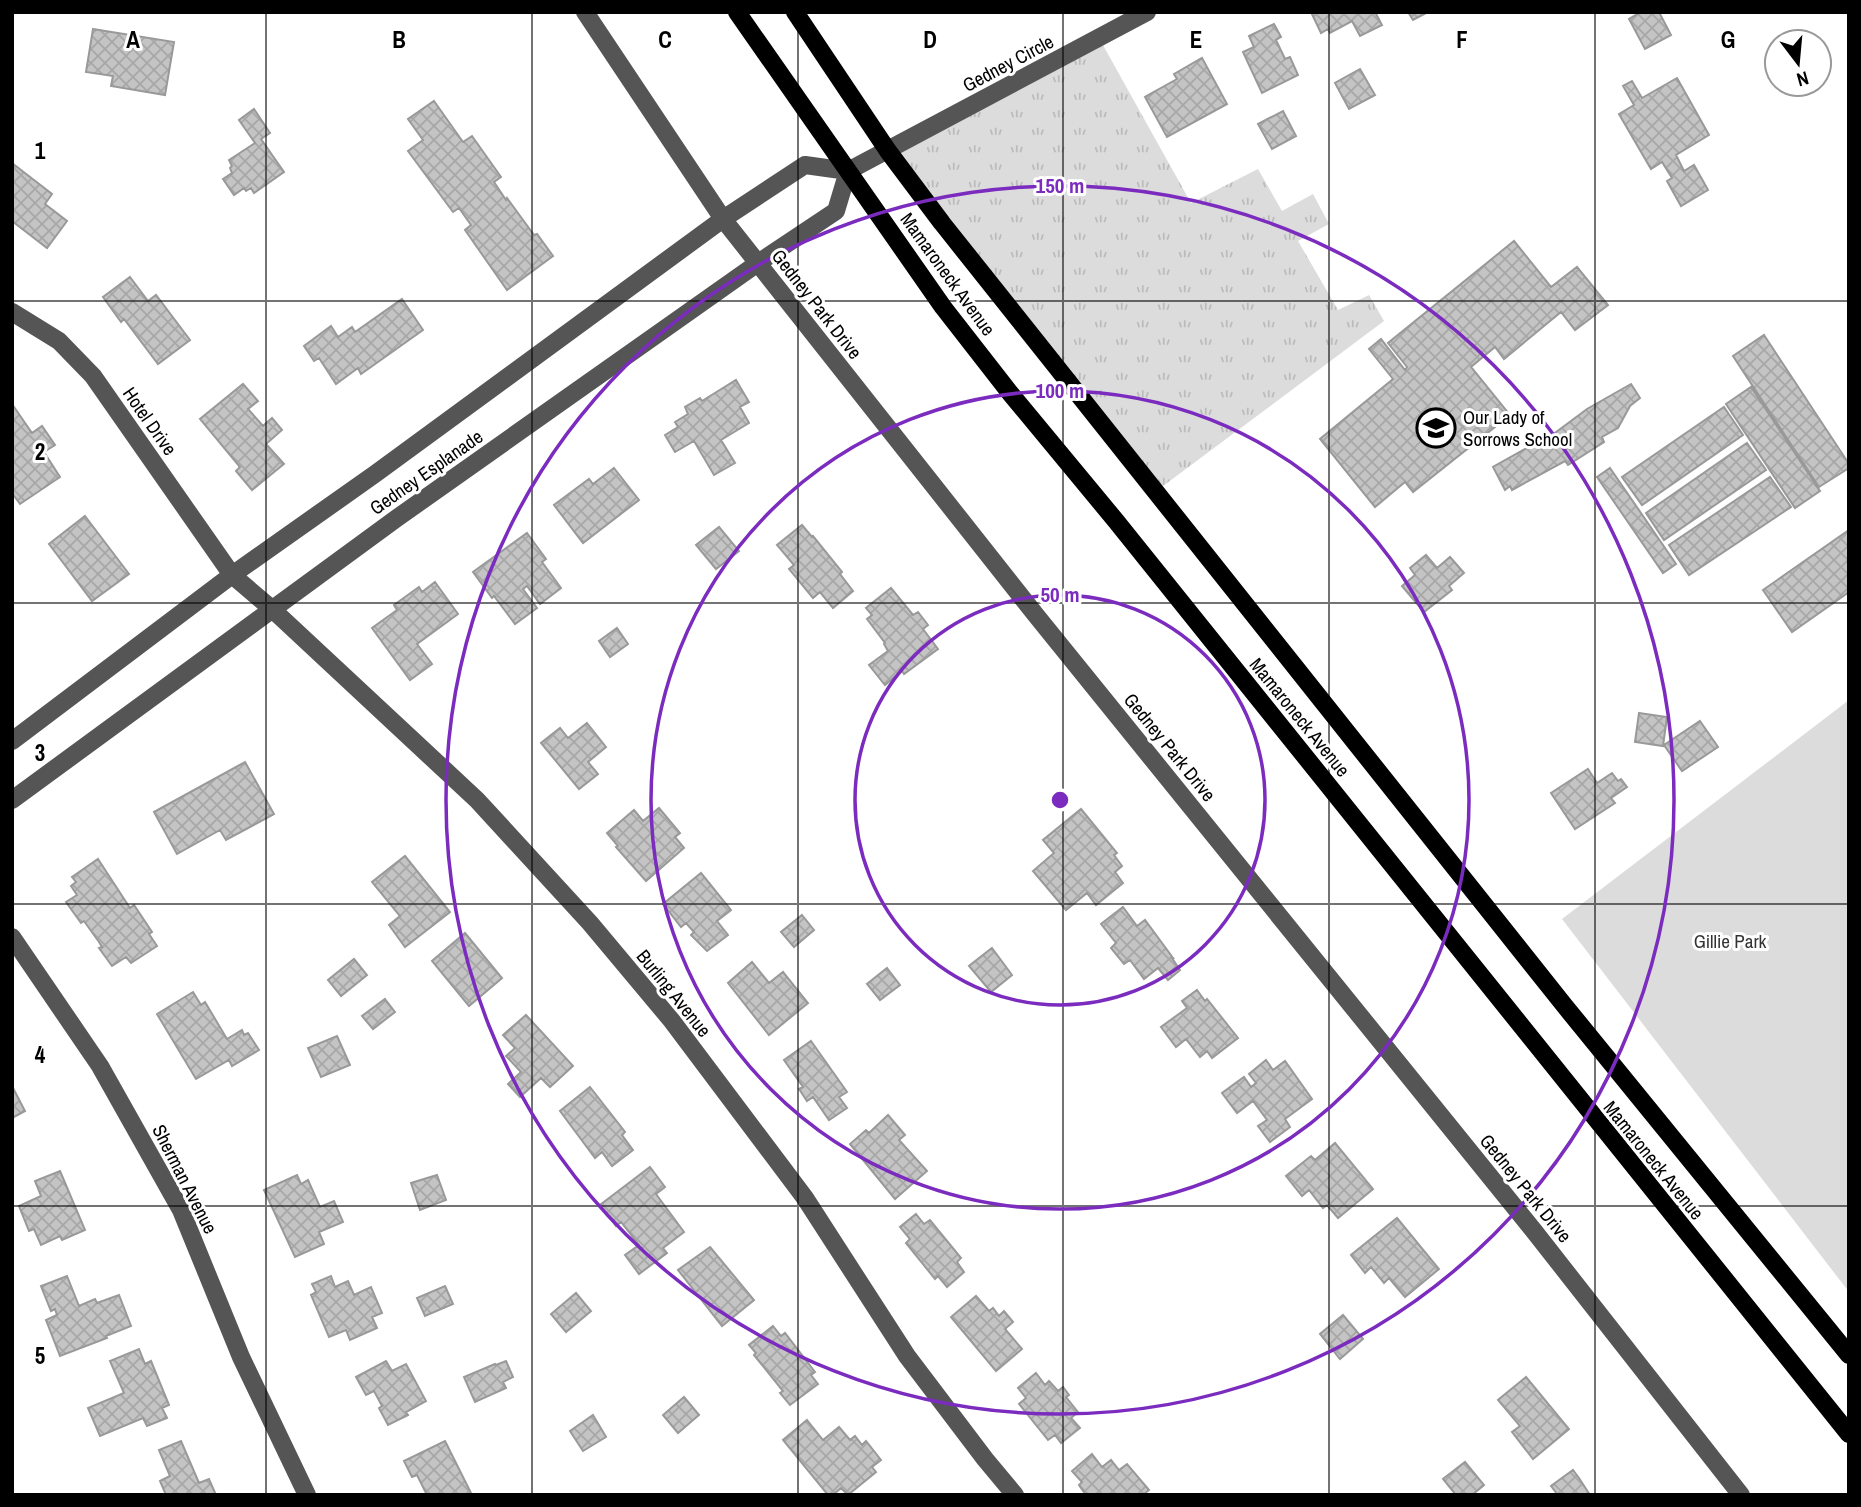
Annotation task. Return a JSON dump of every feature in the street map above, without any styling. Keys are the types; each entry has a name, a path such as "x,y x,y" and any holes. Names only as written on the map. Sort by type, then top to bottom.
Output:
{"main road":[{"name":"Mamaroneck Avenue","path":"737,12 943,307 1010,393 1116,521 1849,1434"},
{"name":"Mamaroneck Avenue","path":"795,12 888,151 942,223 1564,1005 1849,1355"}],"street":[{"name":"Gedney Park Drive","path":"584,12 723,219 1035,614 1534,1231 1741,1495"},
{"name":"Gedney Circle","path":"888,151 1147,12"},
{"path":"848,171 888,151"},
{"name":"Gedney Esplanade","path":"12,741 232,575 375,474 723,219 805,166 848,171 836,211 397,518 12,800"},
{"name":"Hotel Drive","path":"12,312 59,341 93,376 232,575"},
{"name":"Burling Avenue","path":"232,575 477,800 590,923 672,1021 799,1189 907,1356 1015,1495"},
{"name":"Sherman Avenue","path":"12,937 100,1066 181,1210 241,1357 306,1495"}],"green space":[{"path":"1099,38 1191,203 1258,169 1282,211 1313,194 1329,224 1298,241 1338,310 1369,295 1384,321 1155,492 888,151"},
{"name":"Gillie Park","path":"1849,700 1849,1292 1562,919"}],"building":[{"path":"1311,12 1375,12 1382,25 1360,36 1352,21 1330,33 1328,29 1321,33"},
{"path":"1408,12 1428,12 1413,20"},
{"path":"1641,12 1659,12 1671,35 1645,49 1629,19"},
{"path":"1274,24 1281,37 1276,40 1285,59 1290,57 1298,75 1262,93 1243,52 1254,47 1249,36"},
{"path":"93,29 174,42 165,95 111,86 113,76 86,72"},
{"path":"1202,58 1227,104 1167,137 1145,97 1177,79 1174,74"},
{"path":"1360,69 1375,95 1349,109 1335,83"},
{"path":"1677,78 1709,135 1676,155 1684,171 1694,165 1708,190 1681,206 1667,181 1672,178 1662,162 1651,169 1619,114 1634,105 1623,86 1632,81 1642,98"},
{"path":"434,101 463,142 472,136 501,177 494,182 506,200 507,198 553,256 507,290 465,230 471,225 459,208 453,212 408,151 423,140 408,119"},
{"path":"254,109 270,133 261,139 284,172 254,193 251,188 246,191 244,188 234,195 223,179 232,173 229,160 255,143 239,120"},
{"path":"1283,111 1296,136 1272,149 1258,124"},
{"path":"12,163 52,194 45,204 67,221 47,248 12,221"},
{"path":"1514,241 1551,287 1577,267 1608,305 1575,330 1561,312 1504,359 1495,347 1471,367 1510,415 1413,492 1405,482 1375,507 1320,439 1393,379 1369,349 1381,339 1405,370 1407,367 1388,343"},
{"path":"130,277 148,301 156,295 190,340 158,364 124,319 121,322 103,297"},
{"path":"402,299 423,330 361,374 358,368 336,384 319,358 314,361 304,346 331,326 338,337 352,327 355,332"},
{"path":"1764,335 1849,464 1849,468 1819,487 1733,356"},
{"path":"736,380 749,402 740,407 749,423 721,440 735,463 714,475 694,441 675,452 665,435 678,427 675,422 688,414 685,407 700,398 702,401"},
{"path":"243,384 258,401 248,409 263,426 272,418 282,430 266,444 284,464 252,490 236,471 240,467 200,419"},
{"path":"1631,384 1640,398 1630,406 1618,428 1602,437 1604,442 1568,465 1565,461 1512,490 1510,486 1505,490 1493,467 1539,441 1540,444 1587,409"},
{"path":"1751,387 1820,491 1795,508 1726,404"},
{"path":"12,404 32,433 42,426 55,445 44,452 60,477 20,504 12,493"},
{"path":"1724,407 1743,435 1642,505 1622,477"},
{"path":"1747,443 1766,470 1664,540 1646,513"},
{"path":"614,468 639,500 583,543 554,505 589,479 593,484"},
{"path":"1610,468 1676,564 1663,573 1597,477"},
{"path":"1770,477 1791,507 1689,575 1669,545"},
{"path":"85,516 129,574 92,601 49,544"},
{"path":"802,525 842,572 840,574 853,591 833,608 820,592 813,598 789,569 794,565 777,545"},
{"path":"719,527 739,551 716,569 696,545"},
{"path":"1849,530 1849,592 1792,632 1763,590"},
{"path":"527,533 546,559 542,562 561,588 540,604 527,586 523,589 537,608 515,624 473,572"},
{"path":"1426,555 1437,568 1450,557 1464,573 1449,586 1452,590 1424,612 1402,586 1415,575 1410,568"},
{"path":"435,582 458,614 417,644 432,664 410,680 372,628 397,610 394,605 419,587 422,592"},
{"path":"891,588 913,615 918,612 928,625 923,629 938,649 885,685 869,665 888,651 867,619 872,615 866,608"},
{"path":"617,628 628,644 610,657 599,641"},
{"path":"1639,713 1667,717 1663,746 1635,742"},
{"path":"1700,721 1718,747 1682,771 1664,745"},
{"path":"587,723 606,747 588,762 598,774 579,789 541,743 560,728 568,738"},
{"path":"245,762 274,814 226,840 220,830 177,854 154,812"},
{"path":"1588,769 1597,783 1612,773 1627,787 1611,798 1615,803 1575,829 1551,793"},
{"path":"659,808 680,833 675,837 684,848 646,881 607,833 634,810 643,821"},
{"path":"1081,809 1117,853 1114,855 1122,866 1115,872 1123,883 1096,905 1087,893 1066,910 1033,871 1054,853 1043,840"},
{"path":"405,856 450,912 405,947 389,925 400,916 372,882"},
{"path":"98,859 130,908 134,905 152,932 149,934 157,946 131,963 126,957 112,966 84,921 81,923 66,902 77,895 71,886 76,882 72,877"},
{"path":"701,873 731,910 717,921 728,935 707,951 691,935 694,932 686,923 681,927 663,904"},
{"path":"1123,907 1137,926 1145,920 1173,958 1180,970 1168,980 1158,968 1144,979 1130,960 1124,964 1111,948 1116,943 1101,924"},
{"path":"802,915 814,930 794,947 781,932"},
{"path":"465,933 502,978 469,1006 432,961"},
{"path":"992,948 1012,975 991,992 969,966"},
{"path":"354,959 367,975 341,996 328,980"},
{"path":"752,962 769,983 783,972 808,1003 769,1035 728,983"},
{"path":"887,968 900,985 880,1000 867,984"},
{"path":"1197,990 1238,1038 1212,1058 1207,1051 1200,1057 1186,1039 1176,1047 1161,1027 1187,1008 1182,1001"},
{"path":"193,992 201,1005 205,1002 227,1039 242,1030 244,1035 248,1033 259,1050 232,1066 229,1060 196,1079 157,1014"},
{"path":"385,999 395,1012 373,1029 362,1016"},
{"path":"526,1015 573,1066 550,1087 541,1078 520,1097 508,1084 521,1072 506,1056 515,1048 503,1035"},
{"path":"337,1036 350,1065 321,1077 308,1048"},
{"path":"811,1041 847,1092 839,1097 847,1108 829,1120 813,1097 807,1101 799,1089 803,1087 784,1060"},
{"path":"1266,1060 1273,1070 1285,1061 1312,1099 1285,1119 1290,1127 1270,1142 1258,1126 1267,1120 1253,1101 1237,1113 1222,1093 1244,1077 1251,1087 1256,1083 1249,1074"},
{"path":"12,1086 25,1111 12,1118"},
{"path":"590,1087 625,1132 622,1135 633,1150 612,1166 602,1152 595,1158 560,1111"},
{"path":"888,1115 905,1135 899,1140 927,1171 895,1199 850,1144 866,1130 869,1133"},
{"path":"1335,1143 1373,1189 1338,1218 1327,1205 1323,1208 1309,1190 1302,1196 1286,1176 1311,1156 1315,1160"},
{"path":"650,1167 665,1187 656,1194 684,1232 663,1248 667,1253 639,1274 625,1255 639,1245 621,1222 616,1226 600,1205"},
{"path":"60,1171 85,1230 62,1240 60,1236 41,1245 34,1229 29,1231 19,1206 41,1196 35,1181"},
{"path":"297,1175 301,1184 308,1180 320,1207 334,1201 343,1222 319,1232 324,1244 295,1257 264,1190"},
{"path":"437,1175 446,1200 420,1210 411,1183"},
{"path":"916,1214 924,1224 930,1220 961,1258 957,1262 964,1272 947,1287 938,1276 935,1279 906,1243 910,1239 900,1227"},
{"path":"1397,1218 1439,1269 1405,1297 1389,1278 1384,1283 1371,1267 1365,1273 1351,1255"},
{"path":"710,1247 754,1300 722,1326 678,1270"},
{"path":"67,1276 79,1306 95,1299 97,1303 119,1295 131,1326 60,1356 46,1320 57,1315 55,1309 51,1311 41,1286"},
{"path":"331,1276 335,1287 348,1281 354,1295 371,1287 382,1313 372,1317 377,1328 350,1340 346,1330 329,1337 311,1295 316,1292 312,1284"},
{"path":"445,1286 453,1304 425,1316 417,1298"},
{"path":"576,1293 591,1311 566,1332 551,1314"},
{"path":"976,1296 989,1311 993,1308 999,1316 1004,1311 1013,1322 1005,1329 1022,1349 996,1371 951,1317"},
{"path":"1343,1315 1363,1339 1340,1359 1320,1334"},
{"path":"773,1326 781,1336 785,1333 815,1372 811,1375 818,1384 790,1405 780,1393 783,1391 749,1345"},
{"path":"139,1349 145,1364 151,1361 169,1405 162,1408 167,1418 147,1426 143,1418 100,1436 88,1408 124,1393 110,1361"},
{"path":"386,1361 392,1371 406,1364 426,1401 406,1412 408,1415 388,1425 374,1391 366,1395 356,1377"},
{"path":"506,1361 513,1377 503,1382 506,1388 475,1402 464,1377"},
{"path":"1036,1373 1045,1385 1049,1381 1058,1391 1063,1387 1069,1395 1066,1397 1078,1412 1071,1418 1080,1428 1061,1443 1055,1435 1048,1440 1019,1404 1026,1398 1018,1388"},
{"path":"1526,1377 1569,1429 1533,1459 1512,1432 1520,1426 1498,1400"},
{"path":"684,1397 699,1415 678,1433 663,1415"},
{"path":"593,1415 606,1437 583,1451 570,1431"},
{"path":"807,1420 823,1440 839,1427 850,1440 855,1436 862,1445 866,1441 881,1460 872,1467 876,1472 848,1495 841,1488 833,1495 828,1495 783,1440"},
{"path":"181,1441 199,1483 209,1479 216,1495 166,1495 160,1481 170,1476 159,1450"},
{"path":"445,1441 472,1495 427,1495 417,1475 412,1477 404,1461"},
{"path":"1092,1454 1102,1467 1111,1460 1119,1470 1127,1464 1149,1490 1143,1495 1086,1495 1079,1485 1082,1482 1072,1471"},
{"path":"1465,1462 1484,1485 1472,1495 1456,1495 1443,1479"},
{"path":"1573,1470 1590,1495 1558,1495 1551,1486"}],"place":[{"name":"Our Lady of Sorrows School","path":"1436,428"}]}
